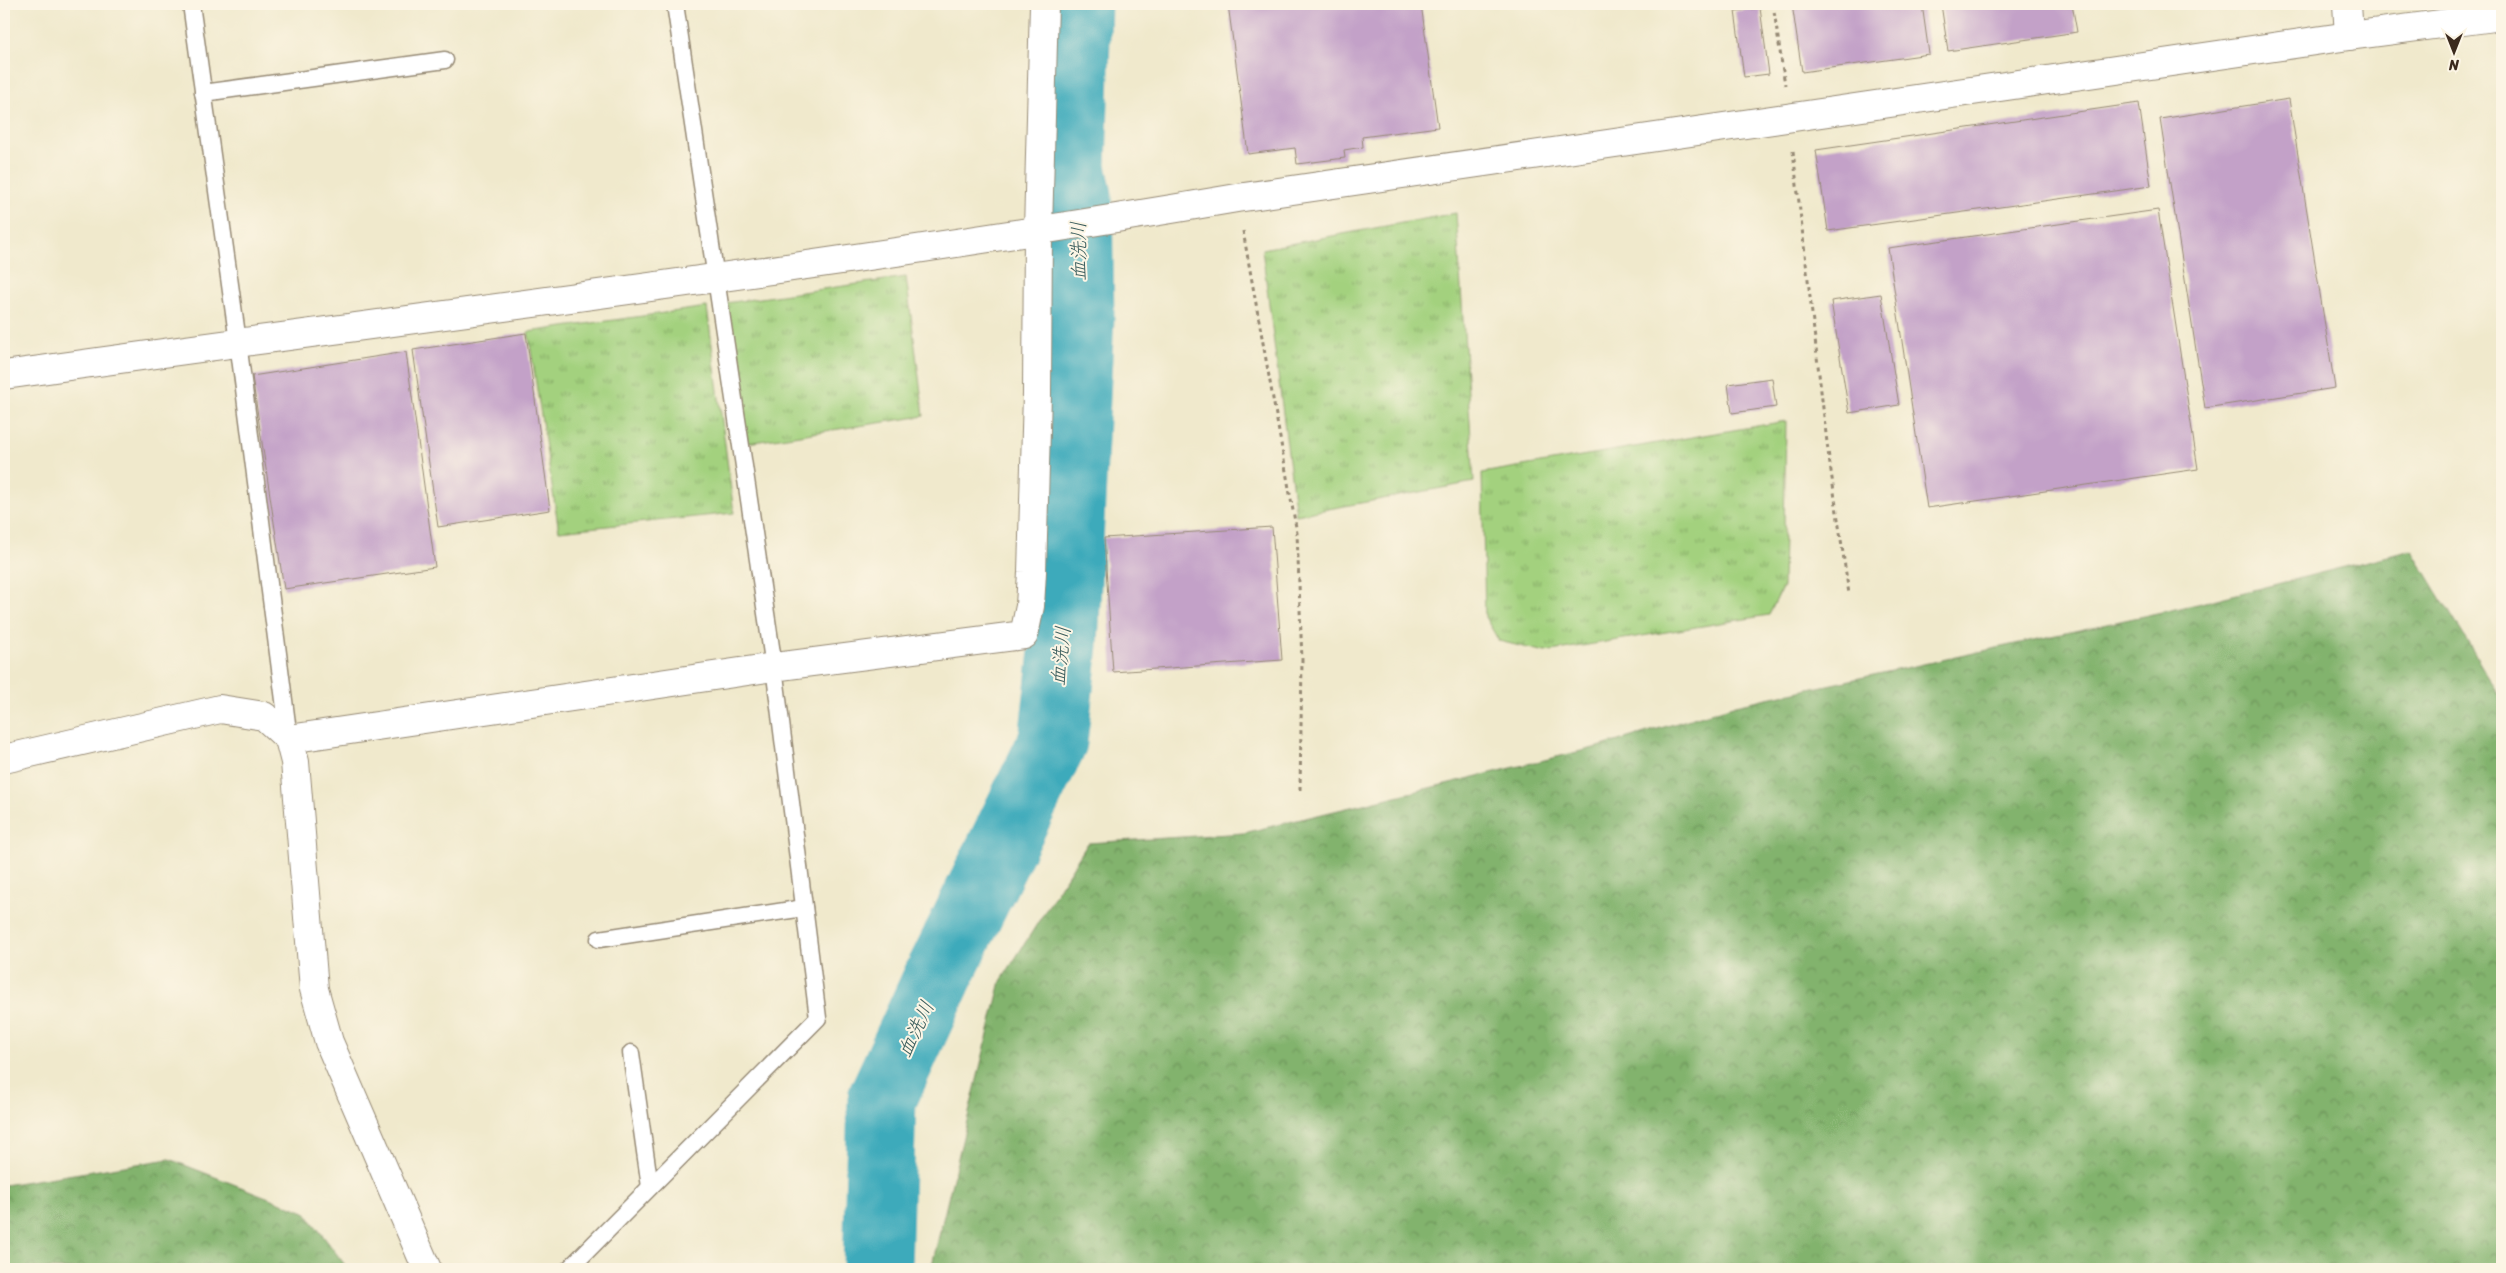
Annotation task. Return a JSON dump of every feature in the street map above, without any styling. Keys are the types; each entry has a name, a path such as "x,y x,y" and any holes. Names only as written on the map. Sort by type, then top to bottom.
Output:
{"street":[{"path":"289,739 774,667 1024,635 1030,606 1037,394 1049,229 1044,4"},
{"path":"2347,4 2349,36"},
{"path":"4,375 714,278 1096,222 1237,198 2349,36 2502,16"},
{"path":"4,759 220,709 264,716 289,739 295,762 314,989 329,1042 427,1269"}],"lane":[{"path":"191,4 238,342 289,739"},
{"path":"569,1269 818,1018 774,667 714,278 675,4"},
{"path":"203,93 445,60"},
{"path":"599,939 804,908"},
{"path":"631,1053 650,1187"}],"path":[{"path":"1773,4 1789,118 1828,451 1849,594"},
{"path":"1237,198 1297,533 1302,661 1300,790"}],"green space":[{"path":"1456,213 1474,482 1296,515 1262,249"},
{"path":"906,277 924,416 747,443 726,303"},
{"path":"707,307 734,513 559,531 528,332"},
{"path":"1786,421 1783,586 1769,615 1545,652 1499,641 1485,617 1482,473"},
{"path":"2412,550 2502,699 2502,1269 931,1269 1001,981 1088,843 1244,833 1602,746 1736,705 2189,606"},
{"path":"169,1159 305,1212 348,1269 4,1269 4,1185"}],"building":[{"path":"1228,4 1421,4 1438,127 1362,137 1363,147 1344,150 1345,158 1297,164 1295,148 1248,154"},
{"path":"1792,4 1922,4 1929,54 1802,72"},
{"path":"1941,4 2072,4 2077,32 1948,51"},
{"path":"1760,8 1769,74 1744,77 1735,11"},
{"path":"2289,99 2335,388 2205,408 2160,119"},
{"path":"2139,103 2151,186 1828,231 1816,150"},
{"path":"2158,210 2198,469 1927,508 1888,248"},
{"path":"1881,294 1899,405 1849,413 1831,301"},
{"path":"526,333 550,510 438,527 413,350"},
{"path":"406,352 435,567 284,589 252,376"},
{"path":"1772,378 1776,407 1732,413 1728,384"},
{"path":"1272,527 1282,660 1113,672 1104,538"}],"waterway":[{"name":"血洗川","path":"877,1269 882,1099 938,977 1053,741 1064,644 1080,317 1078,196 1072,168 1077,4"}]}
